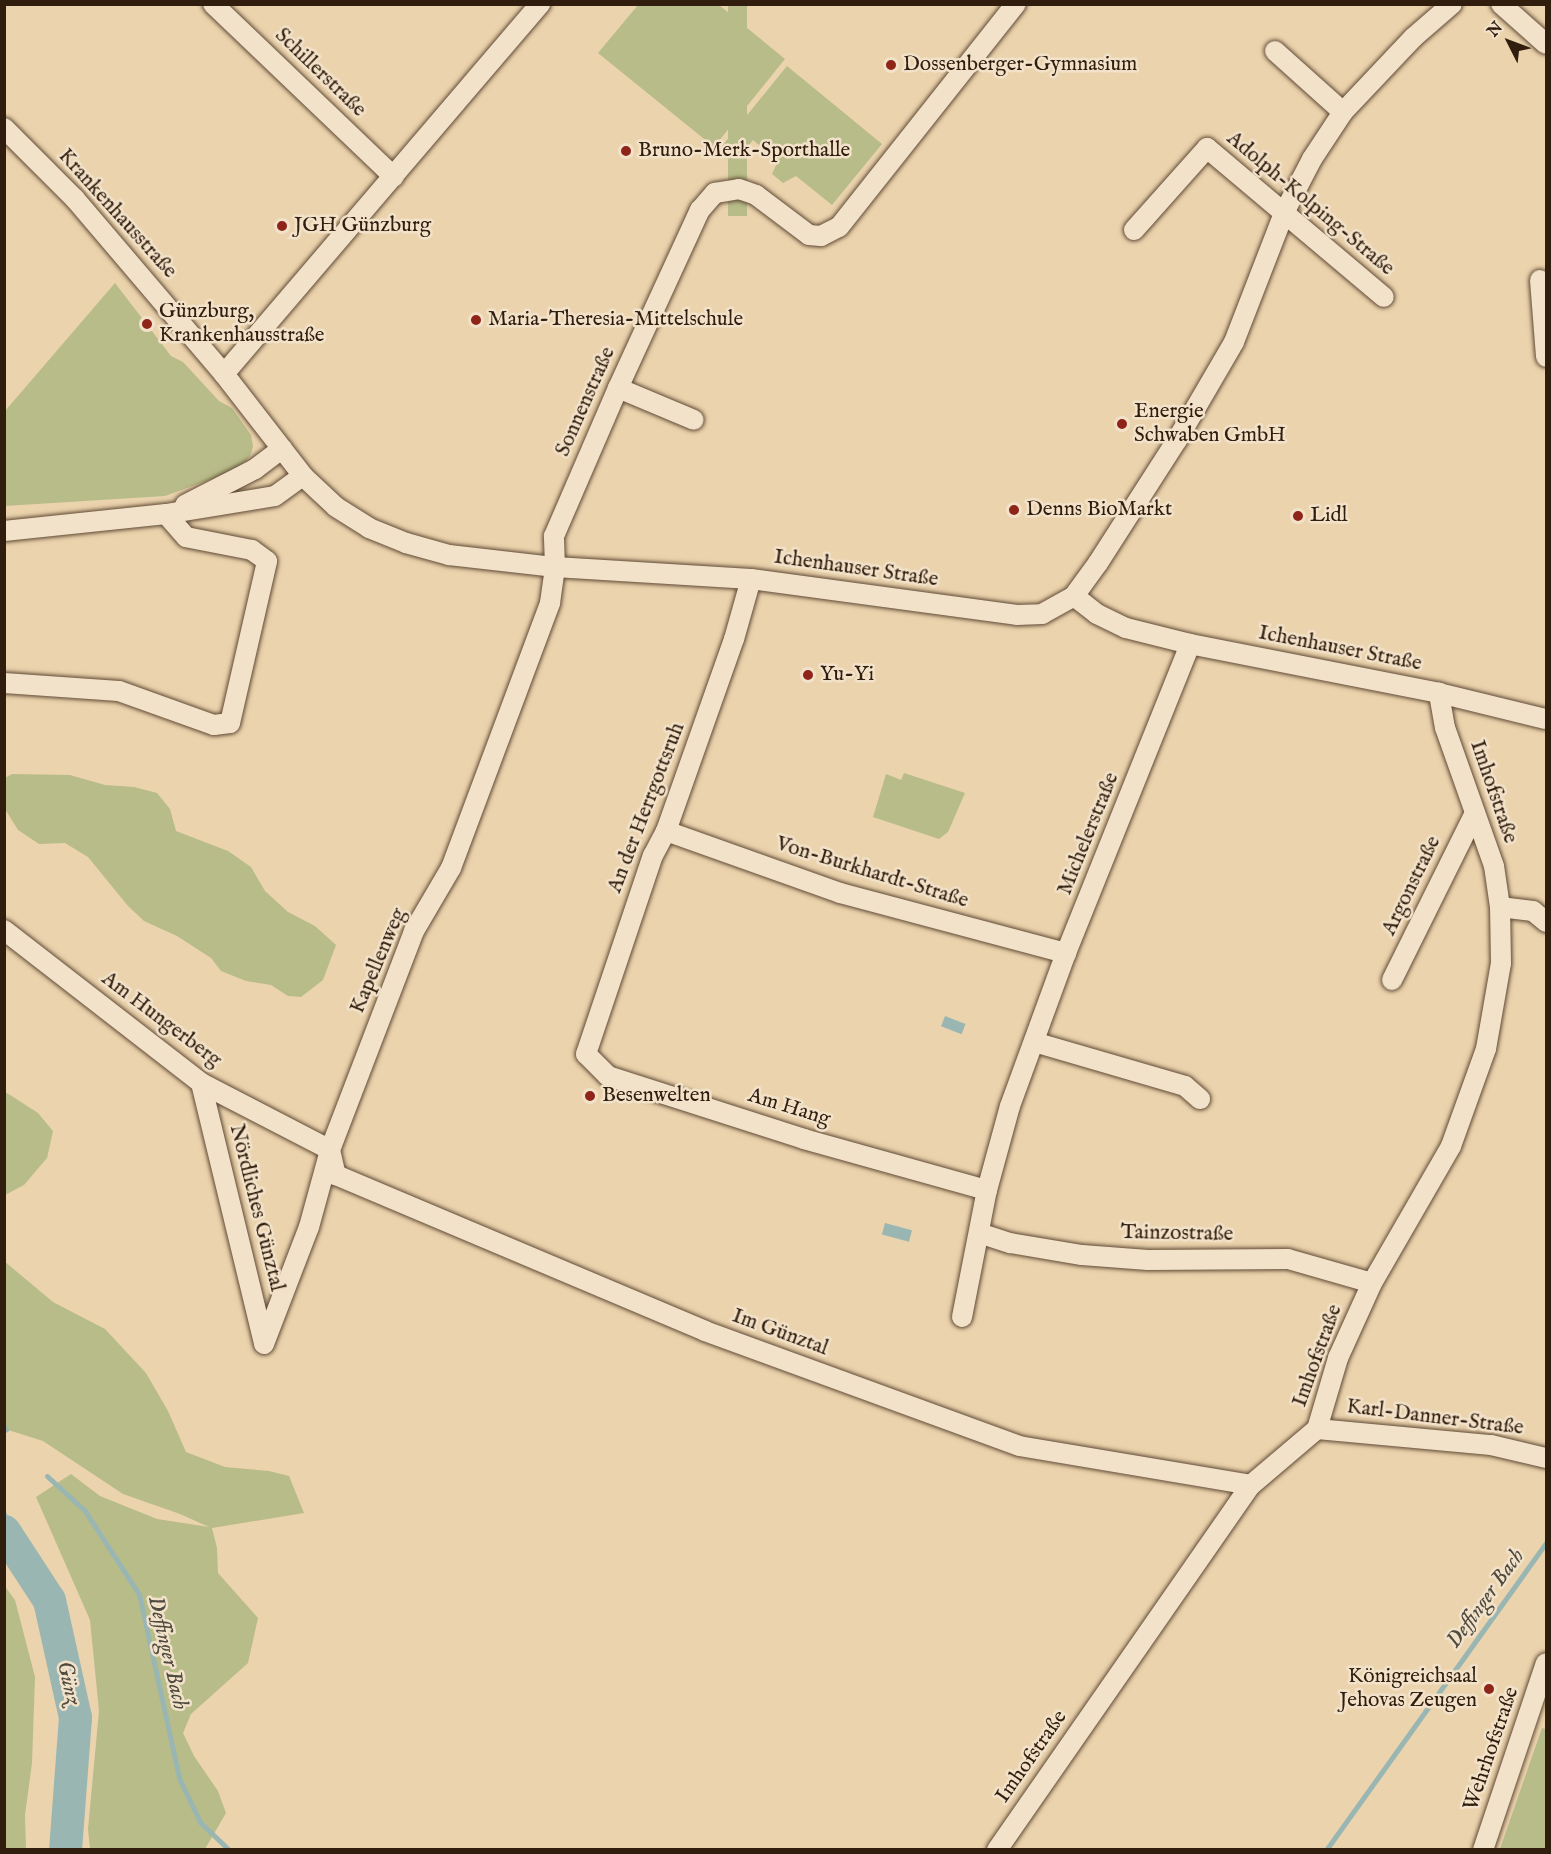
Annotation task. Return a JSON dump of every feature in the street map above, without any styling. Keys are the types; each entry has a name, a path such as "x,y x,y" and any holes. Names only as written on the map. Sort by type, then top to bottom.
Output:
{"street":[{"name":"Schillerstraße","path":"213,4 394,177"},
{"path":"224,374 540,4"},
{"name":"Sonnenstraße","path":"555,567 554,536 618,388 700,210 715,193 738,189 756,195 809,235 821,236 839,227 1017,4"},
{"path":"1074,596 1143,494 1234,342 1284,213 1312,159 1343,112 1414,37 1452,4"},
{"path":"1501,4 1546,44"},
{"path":"1275,51 1343,112"},
{"name":"Krankenhausstraße","path":"4,128 75,198 224,374 303,476"},
{"name":"Adolph-Kolping-Straße","path":"1134,230 1207,148 1384,297"},
{"path":"1540,280 1546,357"},
{"path":"618,388 694,420"},
{"path":"166,514 255,469 282,449"},
{"path":"4,531 166,514 275,496 303,476"},
{"name":"Ichenhauser Straße","path":"303,476 336,507 369,528 406,543 449,555 555,567 751,579 1017,615 1042,614 1074,596 1097,614 1126,628 1190,644 1439,693 1546,719"},
{"path":"4,683 119,691 214,725 230,723 267,561 252,550 186,537 166,514"},
{"name":"Kapellenweg","path":"264,1344 309,1227 330,1150 414,931 451,868 550,603 555,567"},
{"name":"An der Herrgottsruh","path":"586,1054 653,855 666,831 734,639 751,579"},
{"name":"Michelerstraße","path":"962,1317 987,1190 1010,1106 1066,953 1190,644"},
{"name":"Imhofstraße","path":"997,1850 1251,1485 1317,1428 1338,1358 1372,1283 1451,1146 1486,1049 1501,963 1500,907 1494,866 1445,728 1439,693"},
{"name":"Argonstraße","path":"1392,980 1475,813"},
{"name":"Von-Burkhardt-Straße","path":"666,831 840,892 1066,953"},
{"path":"1500,907 1533,911 1546,922"},
{"name":"Am Hungerberg","path":"4,930 201,1083 330,1150"},
{"path":"1034,1042 1185,1086 1200,1099"},
{"name":"Am Hang","path":"586,1054 608,1076 804,1138 987,1190"},
{"name":"Nördliches Günztal","path":"201,1083 264,1344"},
{"name":"Im Günztal","path":"330,1150 336,1175 705,1331 1019,1446 1251,1485"},
{"name":"Tainzostraße","path":"979,1233 1010,1243 1082,1255 1148,1260 1288,1259 1372,1283"},
{"name":"Karl-Danner-Straße","path":"1317,1428 1491,1445 1546,1458"},
{"name":"Wehrhofstraße","path":"1484,1850 1546,1664"}],"green space":[{"path":"638,5 719,5 785,59 714,147 598,53"},
{"path":"728,5 747,5 747,216 728,216"},
{"path":"787,66 882,144 832,205 796,176 783,183 772,174 778,161 753,140 734,164 718,151"},
{"path":"115,283 171,356 183,362 219,401 232,408 251,435 253,446 251,454 246,461 230,472 165,496 5,506 5,411"},
{"path":"904,773 965,793 948,832 939,839 873,817 886,774 901,780"},
{"path":"12,774 70,775 105,785 134,787 157,793 170,809 176,831 228,851 251,867 265,891 288,912 315,926 336,945 323,980 301,997 288,996 271,985 246,981 221,971 211,958 177,936 144,921 128,906 88,857 65,843 39,844 18,830 5,809 5,778"},
{"path":"7,1093 38,1113 53,1131 47,1158 24,1185 5,1195 4,1095"},
{"path":"4,1261 53,1302 105,1329 146,1373 168,1411 186,1452 225,1467 269,1471 289,1476 304,1513 212,1528 217,1548 218,1573 258,1618 248,1663 191,1714 183,1733 194,1756 218,1791 226,1813 205,1849 90,1849 88,1829 99,1711 90,1620 36,1497 71,1474 100,1496 157,1519 209,1527 123,1494 43,1441 5,1429"},
{"path":"4,1585 15,1600 35,1677 32,1763 25,1815 26,1849 5,1849"},
{"path":"1542,1728 1546,1729 1546,1849 1500,1849"}],"water":[{"path":"945,1016 966,1024 962,1034 941,1026"},
{"path":"885,1223 912,1230 909,1242 882,1235"}],"waterway":[{"name":"Deffinger Bach","path":"4,1426 6,1430"},
{"name":"Deffinger Bach","path":"47,1476 85,1511 139,1594 179,1778 200,1822 229,1850"},
{"path":"4,1514 8,1533"},
{"name":"Günz","path":"4,1531 49,1600 75,1717 65,1850"},
{"name":"Deffinger Bach","path":"1326,1850 1546,1543"}],"place":[{"name":"Dossenberger-Gymnasium","path":"891,65"},
{"name":"Bruno-Merk-Sporthalle","path":"626,151"},
{"name":"JGH Günzburg","path":"282,226"},
{"name":"Maria-Theresia-Mittelschule","path":"476,320"},
{"name":"Günzburg, Krankenhausstraße","path":"147,324"},
{"name":"Energie Schwaben GmbH","path":"1122,424"},
{"name":"Denns BioMarkt","path":"1014,510"},
{"name":"Lidl","path":"1298,516"},
{"name":"Yu-Yi","path":"808,675"},
{"name":"Besenwelten","path":"590,1096"},
{"name":"Königreichsaal Jehovas Zeugen","path":"1489,1689"}]}
